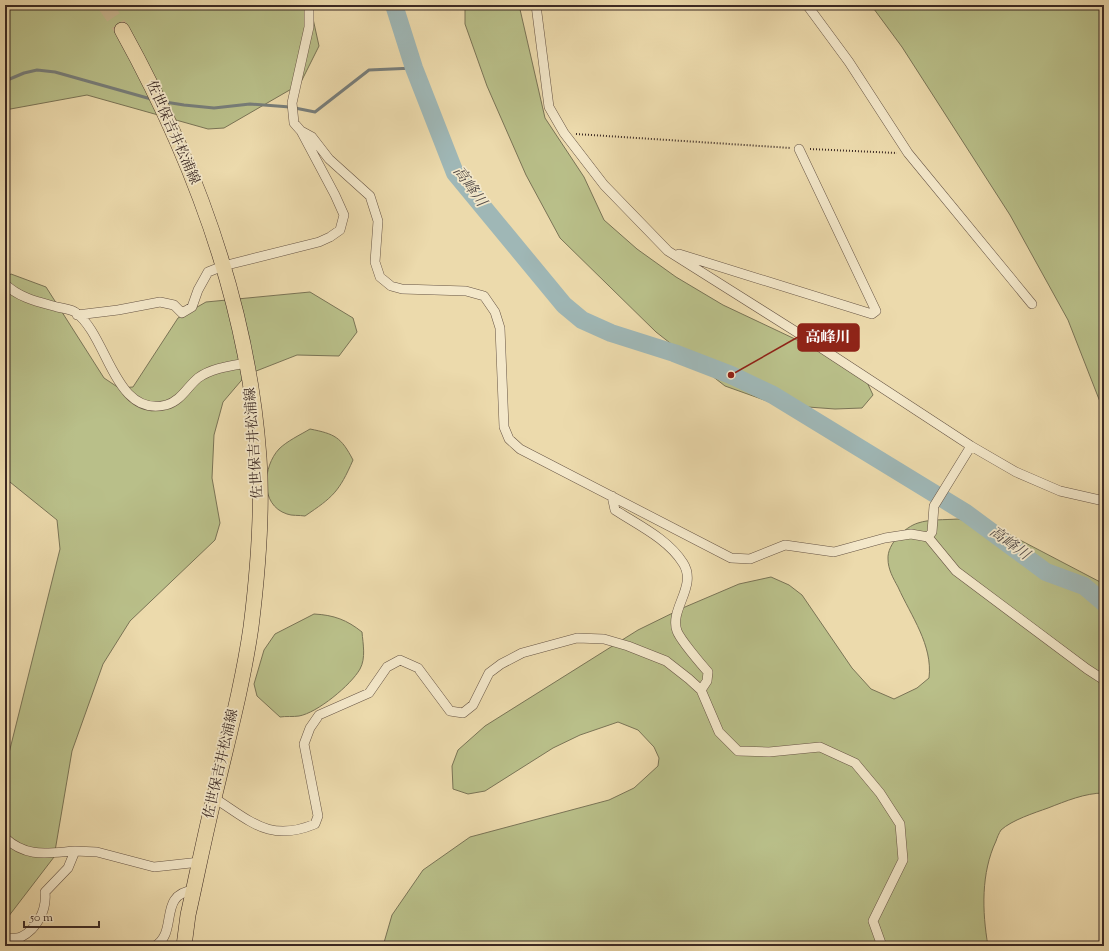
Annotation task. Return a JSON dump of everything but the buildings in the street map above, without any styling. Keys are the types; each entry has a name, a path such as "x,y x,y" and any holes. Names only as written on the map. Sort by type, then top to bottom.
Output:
{"main road":[{"name":"佐世保吉井松浦線","path":"122,30 186,157 206,209 223,266 247,363 259,456 260,491 257,565 246,656 194,890 184,946"}],"street":[{"path":"77,315 118,310 160,302 174,305 182,313 192,307 198,290 208,272 223,266 319,242 340,230 344,215 301,131 294,123 292,114 292,103 309,27 309,5"},
{"path":"536,5 550,107 564,133 604,185 668,251 806,338 971,446 1016,472 1060,491 1104,501"},
{"path":"807,5 849,62 908,153 1032,304"},
{"path":"301,131 312,137 329,159 370,196 375,207 378,221 374,262 380,277 391,286 402,289 466,291 484,296 495,312 500,328 504,427 509,439 520,449 731,558 750,559 785,545 834,552 885,538 911,534 928,537 956,571 1087,669 1104,680"},
{"path":"668,251 872,314 876,311 799,149"},
{"path":"5,284 28,299 74,312 89,326 119,382 132,397 142,405 155,407 168,404 184,394 197,379 210,370 247,363"},
{"path":"928,537 932,532 934,506 971,446"},
{"path":"612,496 615,510 668,545 684,564 688,582 676,617 676,630 708,672 707,681 702,690"},
{"path":"5,550 5,564"},
{"path":"214,798 261,828 287,832 315,824 318,816 304,744 310,728 319,715 369,693 386,667 400,660 418,668 450,711 463,713 474,706 489,673 501,664 522,654 577,638 604,639 628,646 666,662 702,690 719,732 738,751 769,752 820,747 855,763 880,793 900,824 903,860 873,921 882,946"},
{"path":"5,838 14,846 23,851 39,853 75,851 97,852 154,867 200,862"},
{"path":"5,939 20,938 30,930 43,913 46,903 45,892 68,868 75,851"},
{"path":"155,946 159,944 166,930 172,904 178,895 184,891 194,890"}],"path":[{"path":"564,133 799,149 908,153"}],"green space":[{"path":"5,5 310,5 319,46 300,84 224,128 208,129 87,95 5,110"},
{"path":"465,5 519,5 545,118 584,177 604,220 637,249 676,277 723,305 850,365 865,378 873,395 862,408 835,409 767,401 725,386 656,332 560,238 526,175 487,86 465,24"},
{"path":"871,5 1104,5 1104,412 1068,320 1010,215 902,47"},
{"path":"11,274 46,287 104,378 119,388 133,387 178,318 206,302 310,292 353,318 357,332 339,356 297,355 246,375 223,402 214,435 212,478 220,523 215,540 130,621 103,664 72,751 54,857 5,921 5,769 60,549 57,520 5,478 5,278"},
{"path":"310,429 326,433 341,441 353,460 344,480 329,498 305,516 289,515 278,509 272,502 268,494 266,484 267,475 274,456 279,449"},
{"path":"958,519 997,528 1104,584 1104,793 1090,794 1069,800 1023,817 1001,830 991,853 985,879 984,906 988,946 383,946 392,915 423,870 470,837 609,800 634,788 658,766 659,758 654,747 638,730 618,722 580,735 553,748 485,791 468,794 453,789 452,766 458,750 485,726 638,630 685,607 739,584 771,577 789,585 802,595 852,668 871,689 894,699 917,688 929,678 929,666 928,654 920,631 890,570 888,553 898,537 913,525 927,521"},
{"path":"314,614 340,619 351,624 362,632 364,651 362,665 349,683 315,710 299,716 280,717 257,696 254,684 264,650 275,634"}],"waterway":[{"name":"高峰川","path":"394,5 414,68 455,173 564,305 582,320 611,333 674,353 731,375 773,395 966,513 1046,572 1084,586 1104,603"},
{"path":"165,102 214,108 250,104 290,107 315,112 369,70 414,68"},
{"path":"5,81 24,73 37,70 55,72 151,99"}],"tunnel":[{"path":"105,5 122,30"}],"place":[{"name":"高峰川","path":"731,375"}]}
